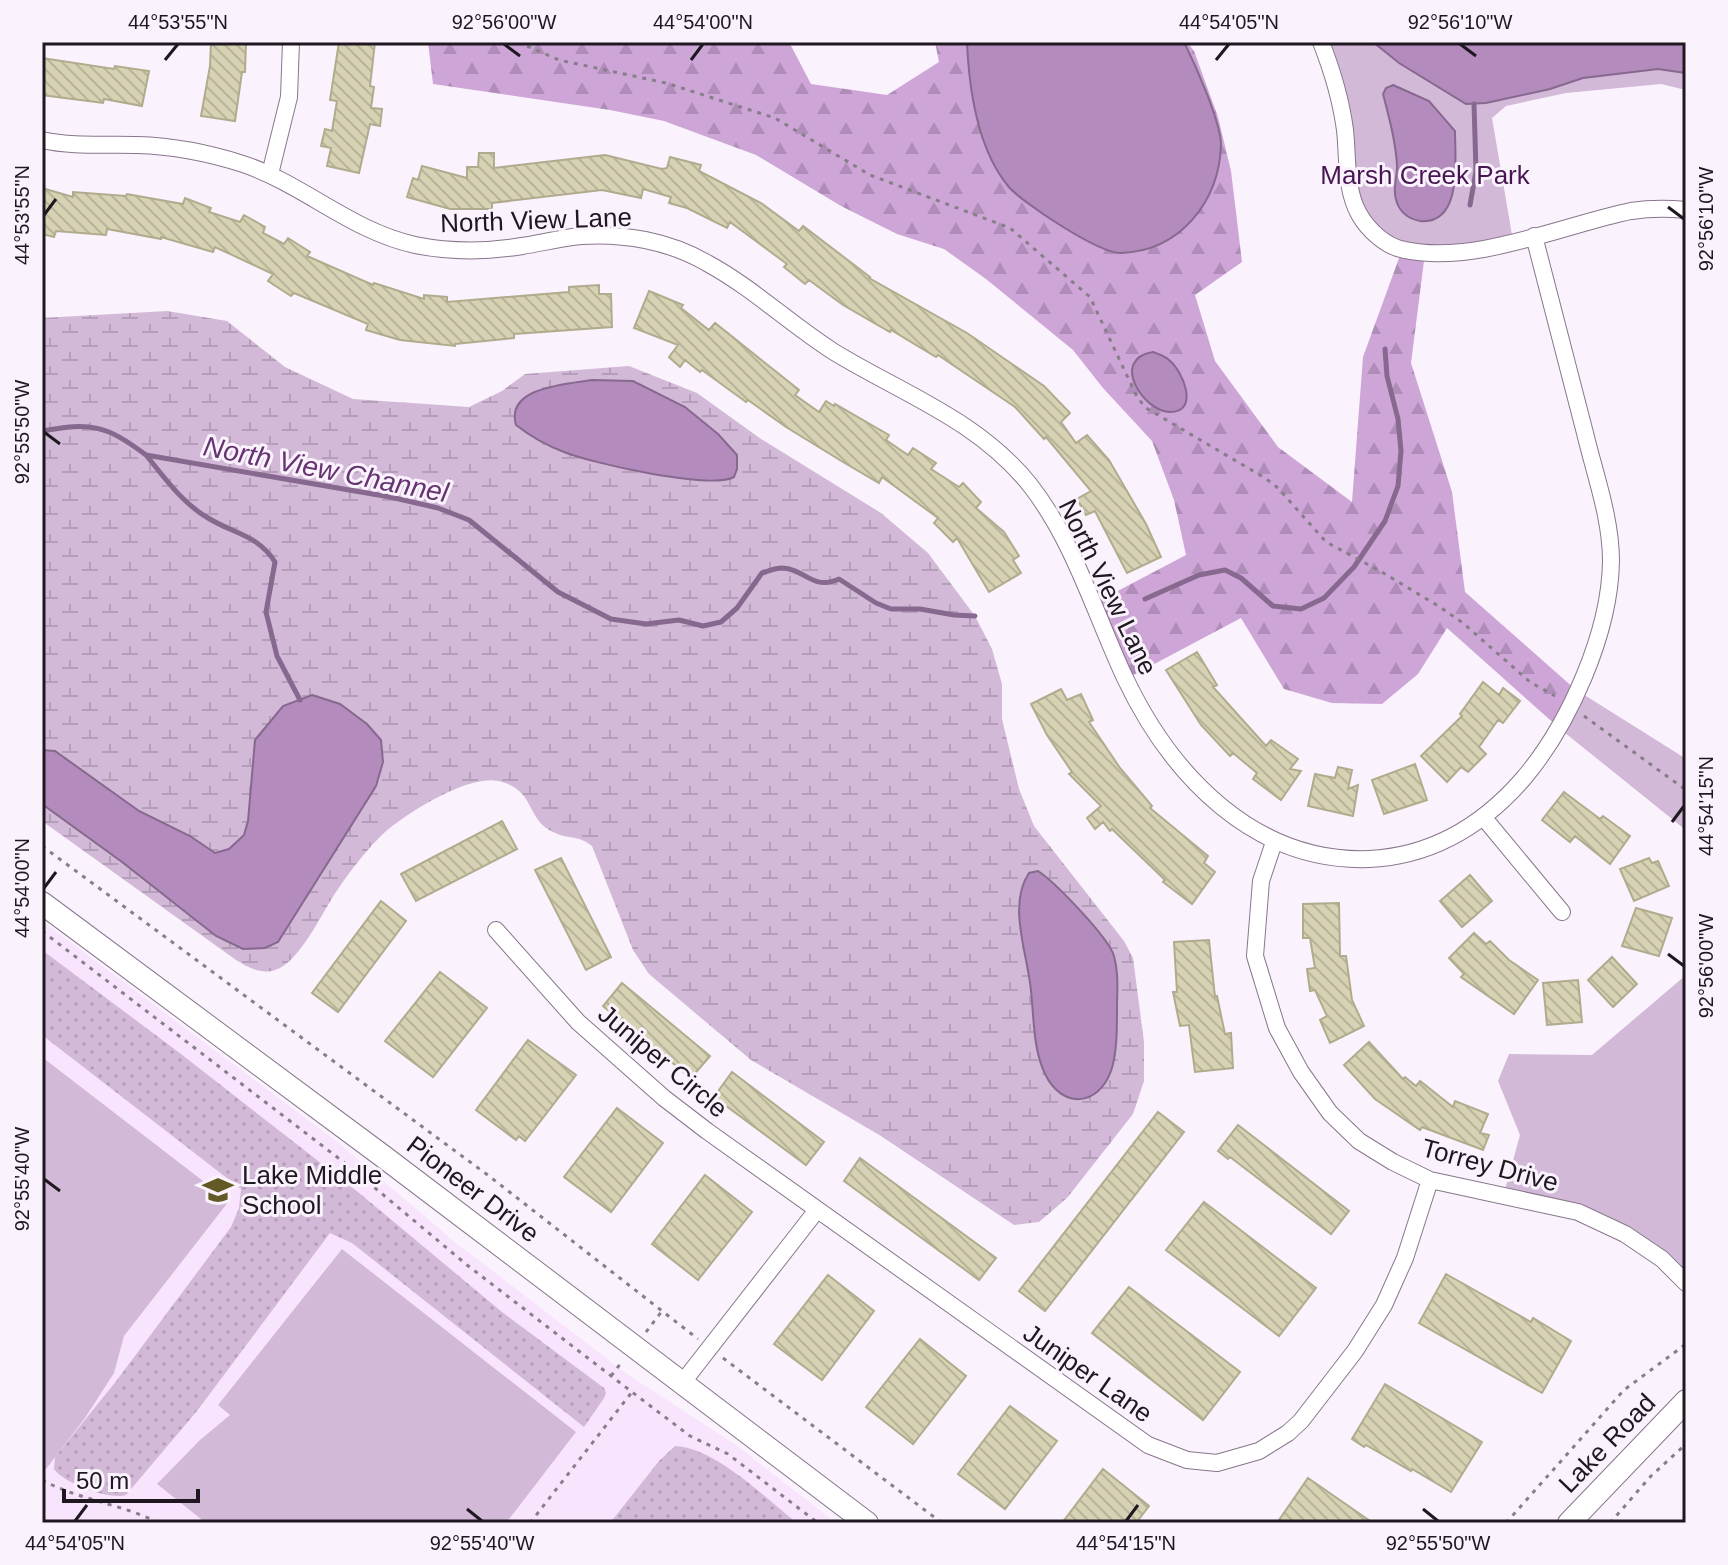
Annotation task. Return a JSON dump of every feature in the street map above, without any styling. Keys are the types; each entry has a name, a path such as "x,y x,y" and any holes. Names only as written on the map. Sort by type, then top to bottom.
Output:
{"street":[{"path":"270,174 289,97 291,42"},
{"path":"1321,42 1337,89 1345,128 1351,193 1357,211 1380,238 1402,250 1425,253 1492,247 1633,211 1661,208 1686,210"},
{"name":"North View Lane","path":"42,140 63,144 179,148 216,156 270,174 359,225 415,245 479,251 576,237 606,236 634,238 668,246 701,259 736,279 837,353 969,427 998,451 1031,486 1054,521 1128,685 1175,758 1208,796 1274,842 1312,854 1353,859 1392,858 1426,850 1484,818 1535,765 1570,705 1595,646 1610,583 1609,525 1534,236"},
{"path":"1484,818 1562,912"},
{"name":"Torrey Drive","path":"1274,842 1261,881 1255,956 1277,1028 1301,1072 1330,1113 1359,1141 1430,1180 1578,1212 1625,1234 1662,1259 1686,1283"},
{"name":"Pioneer Drive","path":"42,903 867,1523"},
{"name":"Juniper Circle","path":"496,930 578,1022 621,1060 707,1131 817,1210"},
{"name":"Juniper Lane","path":"817,1210 1148,1445 1187,1460 1217,1463 1259,1451 1288,1433 1301,1421 1355,1351 1396,1281 1430,1180"},
{"path":"683,1382 817,1210"},
{"name":"Lake Road","path":"1569,1523 1686,1401"}],"path":[{"path":"518,42 559,60 666,83 775,118 870,175 1010,228 1090,297 1137,397 1146,408 1265,478 1278,488 1315,533 1463,623 1530,682 1570,705 1686,790"},
{"path":"42,846 489,1176 695,1337"},
{"path":"42,931 350,1167 467,1265 632,1392 690,1436 728,1454 818,1523"},
{"path":"1506,1523 1624,1390 1686,1344"},
{"path":"729,1362 942,1523"},
{"path":"530,1523 632,1392"},
{"path":"1610,1523 1651,1476 1686,1444"},
{"path":"42,1480 159,1523"}],"shaded area":[{"path":"967,42 1184,42 1201,78 1220,135 1219,166 1204,204 1178,233 1142,250 1121,253 1080,237 1029,204 1008,186 997,171 982,136 973,98"},
{"path":"1373,42 1686,42 1686,73 1658,69 1583,78 1550,89 1486,103 1466,104 1399,63"},
{"path":"1393,85 1429,101 1455,131 1454,188 1444,213 1434,219 1420,221 1409,217 1401,210 1396,198 1396,157 1383,94 1386,88"},
{"path":"1153,352 1169,360 1183,381 1187,398 1179,410 1160,410 1150,404 1135,385 1133,364 1140,357"},
{"path":"592,380 633,381 685,407 718,434 737,455 734,477 721,480 677,478 578,457 552,447 516,425 515,412 520,402 529,395 554,386"},
{"path":"312,695 340,704 367,724 381,740 383,762 376,786 278,942 265,948 243,949 216,936 42,804 42,750 55,751 139,811 190,836 215,853 229,849 244,835 248,821 255,740 283,706"},
{"path":"1038,871 1092,924 1110,948 1116,963 1117,1025 1113,1064 1098,1092 1080,1099 1070,1098 1052,1085 1041,1064 1036,1044 1019,915 1023,886 1029,873"},
{"name":"Lake Middle School","path":"42,921 335,1140 456,1243 627,1374 736,1445 836,1523 42,1523"}],"green space":[{"path":"428,42 789,42 811,84 887,95 939,62 935,42 1187,42 1194,51 1218,117 1231,171 1242,262 1195,295 1215,361 1278,447 1352,502 1363,357 1402,250 1425,253 1411,363 1452,492 1465,592 1576,690 1686,759 1686,830 1558,727 1447,628 1418,674 1382,704 1332,703 1284,689 1241,618 1126,679 1093,604 1186,555 1174,500 1152,441 1073,350 944,249 897,234 841,206 756,155 664,121 433,84"},
{"name":"Marsh Creek Park","path":"1321,42 1686,42 1686,90 1661,84 1566,93 1506,106 1492,118 1513,241 1402,250 1365,224"},
{"path":"167,311 227,321 285,367 353,399 469,407 502,391 525,374 629,366 697,393 761,439 881,513 928,553 975,616 992,649 1002,684 1002,719 1019,789 1034,826 1124,941 1133,958 1144,1042 1144,1081 1133,1114 1067,1198 1039,1222 1014,1225 881,1136 751,1060 649,974 633,950 592,846 544,826 525,797 510,785 498,781 470,784 438,797 394,825 354,867 302,947 284,965 264,972 236,960 42,821 42,318"},
{"path":"1576,690 1686,759 1686,830 1558,727"},
{"path":"42,950 181,1054 358,1192 502,1312 604,1388 604,1398 584,1427 352,1243 330,1233 197,1411 126,1495 98,1493 60,1475 54,1469 55,1457 117,1380 231,1227 239,1208 241,1189 42,1035"},
{"path":"1686,975 1686,1283 1625,1234 1503,1197 1520,1135 1498,1081 1509,1054 1592,1055"},
{"path":"42,1057 229,1201 124,1336 114,1373 46,1469 42,1466"},
{"path":"342,1249 576,1432 506,1523 206,1523 157,1484 200,1440 230,1415 218,1405"},
{"path":"675,1446 707,1455 723,1465 797,1523 610,1523 659,1461"}],"building":[{"path":"211,42 246,42 245,72 242,72 235,121 201,116"},
{"path":"339,42 375,42 371,108 382,109 380,126 370,124 359,173 327,166 331,148 321,146 325,129 332,131 337,101 330,100"},
{"path":"42,58 149,71 142,106 104,99 103,103 42,95"},
{"path":"479,153 494,153 494,168 605,155 662,169 667,168 670,157 701,165 699,171 761,203 799,231 803,226 869,278 967,333 1044,386 1070,413 1061,422 1076,443 1087,435 1109,460 1161,557 1127,573 1095,511 1086,515 1077,499 1091,491 1046,437 1044,439 1015,407 938,355 936,357 843,305 809,280 805,284 784,267 787,264 730,222 727,228 687,208 669,203 671,197 643,189 641,198 602,190 492,203 492,209 450,209 407,197 413,178 418,180 422,166 467,178 467,167 478,167"},
{"path":"42,188 73,197 73,192 127,194 183,204 185,198 211,208 209,212 240,222 244,215 265,227 263,233 284,244 288,238 310,252 307,256 373,285 424,299 424,295 447,297 447,302 569,292 569,287 599,285 599,294 611,294 612,327 514,334 514,338 455,346 400,340 366,330 368,324 294,293 291,296 268,281 273,274 215,247 213,252 161,237 107,229 106,235 56,231 54,237 42,234"},
{"path":"649,291 683,305 681,308 709,330 715,323 799,390 795,395 819,412 826,401 835,404 889,435 886,440 908,455 913,448 936,463 931,469 959,487 963,483 981,502 976,508 1004,532 1019,556 1013,560 1021,573 989,592 957,538 953,542 934,523 938,518 882,477 879,483 843,462 685,360 680,367 669,357 678,345 634,328"},
{"path":"1197,652 1217,685 1213,687 1266,746 1271,740 1298,759 1290,769 1301,771 1281,800 1253,779 1257,773 1233,753 1230,756 1201,725 1166,670"},
{"path":"1483,682 1499,695 1503,688 1520,701 1503,723 1498,720 1479,747 1486,754 1468,772 1461,767 1447,782 1421,756 1462,716 1460,714"},
{"path":"1061,689 1067,700 1081,694 1093,720 1089,722 1120,768 1152,806 1150,808 1208,856 1204,863 1215,872 1192,904 1163,882 1165,880 1112,829 1110,831 1103,822 1095,829 1087,818 1101,806 1069,774 1072,772 1031,704"},
{"path":"1415,764 1427,800 1384,814 1372,780"},
{"path":"1338,767 1352,770 1348,789 1358,785 1353,816 1308,806 1315,774 1335,778"},
{"path":"1564,792 1600,819 1603,816 1630,836 1610,864 1575,836 1570,842 1542,820"},
{"path":"502,821 517,849 416,901 401,874"},
{"path":"561,858 611,957 586,970 535,870"},
{"path":"1649,858 1652,863 1658,861 1669,886 1634,901 1620,869"},
{"path":"1470,875 1492,901 1462,927 1440,901"},
{"path":"381,901 406,921 338,1012 312,993"},
{"path":"1339,903 1340,956 1346,956 1352,1000 1364,1026 1330,1043 1320,1020 1327,1016 1315,990 1310,991 1307,969 1315,968 1310,938 1303,938 1303,904"},
{"path":"1636,908 1672,918 1659,956 1622,946"},
{"path":"1474,933 1486,944 1490,941 1509,960 1538,980 1514,1014 1461,977 1464,974 1449,958"},
{"path":"1209,940 1215,997 1225,1034 1231,1033 1233,1068 1195,1072 1189,1025 1180,1026 1173,992 1177,992 1174,942"},
{"path":"1612,957 1637,984 1613,1007 1588,980"},
{"path":"440,972 487,1008 433,1077 385,1041"},
{"path":"1578,980 1582,1022 1547,1025 1543,983"},
{"path":"622,983 710,1056 691,1078 603,1006"},
{"path":"528,1040 576,1075 525,1141 519,1136 516,1140 476,1110"},
{"path":"1369,1042 1403,1079 1405,1077 1416,1086 1420,1081 1453,1107 1455,1101 1488,1114 1480,1133 1489,1135 1483,1150 1422,1127 1420,1130 1375,1099 1344,1065"},
{"path":"732,1072 824,1142 806,1165 714,1097"},
{"path":"617,1108 663,1143 611,1212 564,1177"},
{"path":"1158,1112 1184,1132 1045,1311 1019,1291"},
{"path":"1238,1125 1349,1211 1331,1234 1218,1151"},
{"path":"860,1158 996,1258 979,1280 844,1181"},
{"path":"705,1175 752,1212 698,1280 652,1244"},
{"path":"1204,1202 1316,1288 1279,1336 1166,1250"},
{"path":"1446,1274 1571,1341 1542,1393 1419,1323"},
{"path":"828,1275 874,1311 822,1380 774,1344"},
{"path":"1129,1287 1240,1372 1203,1420 1092,1333"},
{"path":"920,1339 966,1376 913,1444 866,1407"},
{"path":"1385,1384 1482,1442 1451,1492 1352,1439"},
{"path":"1010,1406 1057,1441 1005,1509 958,1474"},
{"path":"1103,1469 1149,1506 1136,1523 1062,1523"},
{"path":"1308,1478 1373,1523 1277,1523"}],"waterway":[{"name":"North View Channel","path":"1470,205 1476,171 1474,104"},
{"name":"North View Channel","path":"1145,599 1199,575 1225,570 1241,578 1273,606 1301,609 1324,598 1354,567 1385,521 1398,486 1401,451 1398,419 1387,376 1385,349"},
{"name":"North View Channel","path":"42,431 97,428 120,437 146,455 438,508 469,520 558,592 611,619 646,624 679,620 703,626 721,622 737,608 762,573 782,568 815,581 839,579 891,609 920,609 975,616"},
{"path":"146,455 190,505 208,518 253,540 275,562 266,612 277,656 300,700"}],"place":[{"name":"Lake Middle School","path":"218,1190"}]}
